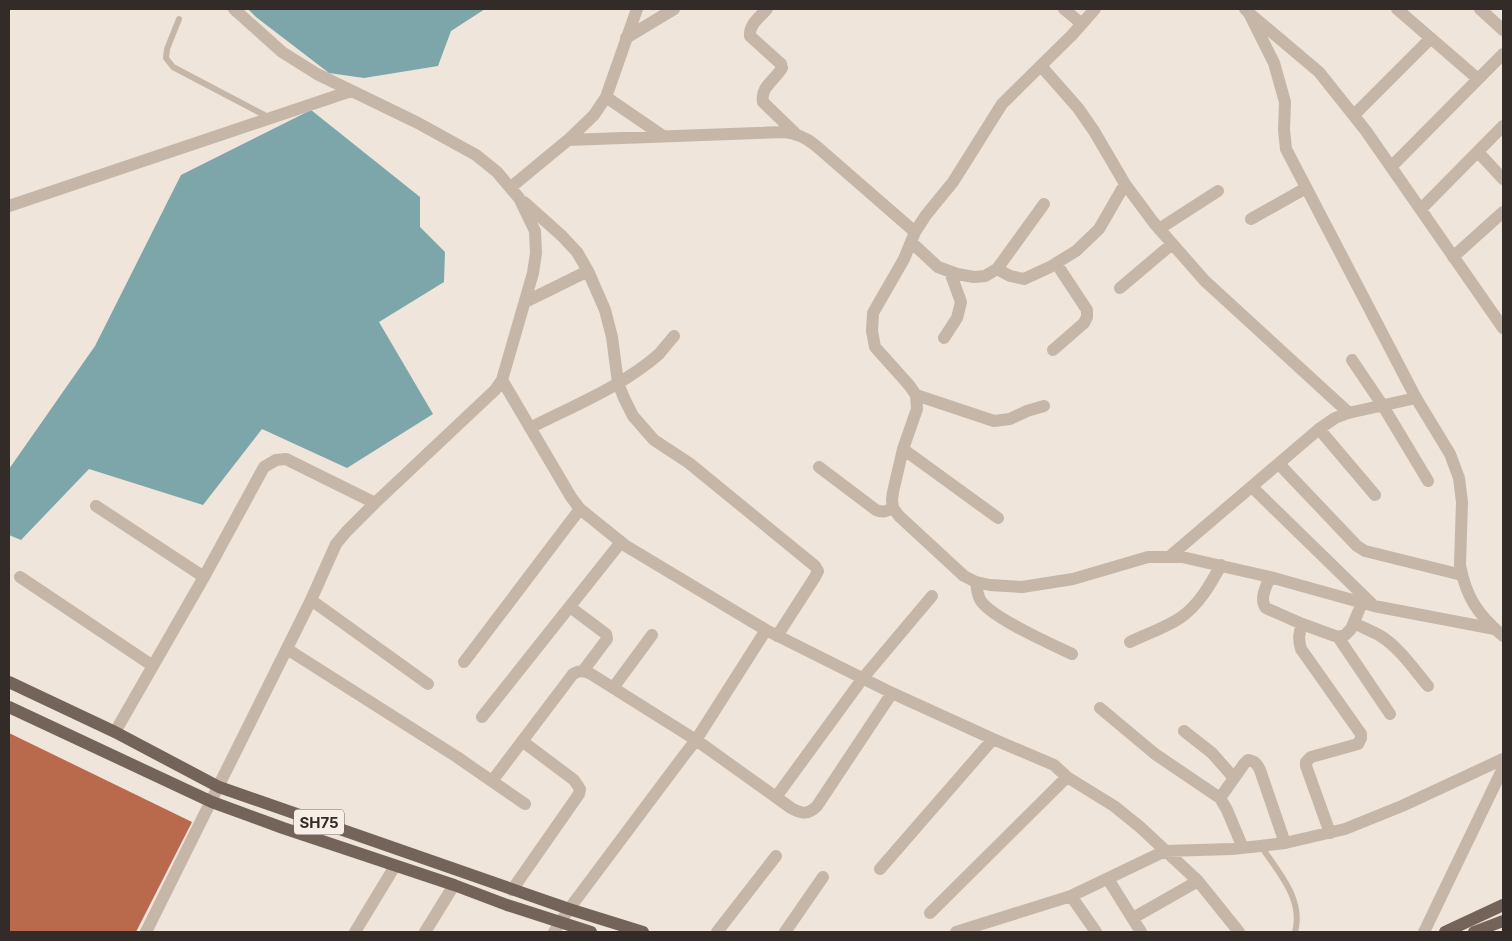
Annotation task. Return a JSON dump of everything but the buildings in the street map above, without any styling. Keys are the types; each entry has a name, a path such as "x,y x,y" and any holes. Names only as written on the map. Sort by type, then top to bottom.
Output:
{"main road":[{"name":"SH75","path":"9,682 115,732 219,787 512,890 643,932"},
{"name":"SH75","path":"9,707 212,802 395,866 454,884 557,927 591,932"},
{"path":"1446,932 1503,905"},
{"path":"1474,932 1501,924"}],"street":[{"path":"234,9 282,52 317,74 418,123 476,155 497,172 520,198 562,236 576,252 588,271 605,310 612,337 618,383 633,416 654,440 689,463 815,566 818,571 696,740 557,927"},
{"path":"511,187 568,140 594,115 606,97 637,9"},
{"path":"626,38 674,9"},
{"path":"767,9 749,29 750,36 781,64 782,68 764,90 763,102 794,133"},
{"path":"1064,9 1082,24"},
{"path":"1095,9 1002,104 952,182 926,215 913,237 904,259 873,313 872,331 875,347 909,385 916,396 917,409 903,449 892,492 893,508 955,569 976,582 990,586 1022,587 1073,579 1148,557 1182,557 1270,577 1368,604 1499,632"},
{"path":"1397,9 1478,79"},
{"path":"1480,9 1503,30"},
{"path":"1247,11 1319,72 1354,115 1503,328"},
{"path":"1247,11 1274,63 1286,102 1284,130 1286,150 1416,398 1450,454 1459,478 1462,502 1460,565 1462,575 1468,596 1478,610 1499,632"},
{"path":"1354,115 1431,38"},
{"path":"1391,166 1503,54"},
{"path":"1041,66 1078,108 1094,130 1125,184 1172,244 1205,282 1349,413"},
{"path":"9,206 351,91"},
{"path":"606,97 663,136"},
{"path":"1420,209 1503,126"},
{"path":"568,140 794,133 806,138 815,145 913,237 938,268 974,277 985,276 997,269 1044,204"},
{"path":"1478,152 1503,179"},
{"path":"997,269 1010,276 1024,278 1076,251 1094,234 1125,184"},
{"path":"1251,219 1306,188"},
{"path":"1159,228 1218,191"},
{"path":"146,932 311,600 336,544 375,503 495,390 502,380 526,302 533,273 536,246 535,231 520,198"},
{"path":"1454,257 1503,212"},
{"path":"1120,288 1172,244"},
{"path":"1053,350 1087,317 1087,310 1056,263"},
{"path":"526,302 588,271"},
{"path":"944,338 957,318 961,302 950,272"},
{"path":"530,428 618,383 660,353 674,336"},
{"path":"1352,360 1383,406 1428,481"},
{"path":"502,380 571,497 580,509 621,542 772,633 892,693 1054,765 1067,776 1114,806 1140,827 1198,881 1239,932"},
{"path":"916,396 994,421 1010,419 1044,406"},
{"path":"1169,557 1319,429 1335,418 1416,398"},
{"path":"1319,429 1375,495"},
{"path":"903,449 998,518"},
{"path":"115,732 204,577 264,467 276,460 286,458 375,503"},
{"path":"1279,464 1357,546 1365,552 1462,575"},
{"path":"819,467 876,510 885,512 893,508"},
{"path":"1252,487 1368,604"},
{"path":"96,506 204,577"},
{"path":"464,662 580,509"},
{"path":"482,717 621,542"},
{"path":"1130,642 1179,618 1193,607 1207,590 1221,566"},
{"path":"20,577 153,666"},
{"path":"1270,577 1262,600 1262,604 1266,608 1338,637 1345,635 1351,629 1368,604"},
{"path":"976,582 981,602 993,612 1072,654"},
{"path":"776,797 863,678 932,596"},
{"path":"311,600 428,684"},
{"path":"570,607 606,634 607,639 584,671"},
{"path":"1302,624 1298,641 1301,649 1361,734 1358,744 1311,758 1306,762 1330,833"},
{"path":"1354,624 1379,636 1392,645 1428,686"},
{"path":"613,688 652,635"},
{"path":"1338,637 1390,714"},
{"path":"287,649 457,757 525,804"},
{"path":"492,781 572,674 577,671 584,671 696,740 798,812 805,814 818,806 892,693"},
{"path":"1100,708 1155,754 1220,798 1243,848"},
{"path":"1184,731 1212,752 1234,778"},
{"path":"880,869 994,739"},
{"path":"512,890 579,794 580,789 574,780 522,741"},
{"path":"956,932 1071,896 1165,851 1243,848 1285,843 1345,829 1402,806 1503,758"},
{"path":"1220,798 1248,760 1256,763 1285,843"},
{"path":"1424,932 1503,768"},
{"path":"930,913 1067,776"},
{"path":"717,932 776,856"},
{"path":"356,932 395,866"},
{"path":"785,932 823,877"},
{"path":"1108,879 1141,932"},
{"path":"1133,918 1198,881"},
{"path":"425,932 454,884"},
{"path":"1071,896 1096,932"}],"lane":[{"path":"179,19 167,49 166,58 173,66 271,119"},
{"path":"1260,846 1290,891 1296,908 1297,925 1295,932"}],"water":[{"path":"248,9 485,9 451,31 438,66 364,78 329,73"},
{"path":"311,110 420,197 420,227 445,252 444,282 379,322 433,414 347,468 262,429 203,505 89,469 21,540 9,535 9,469 95,346 181,175"}]}
